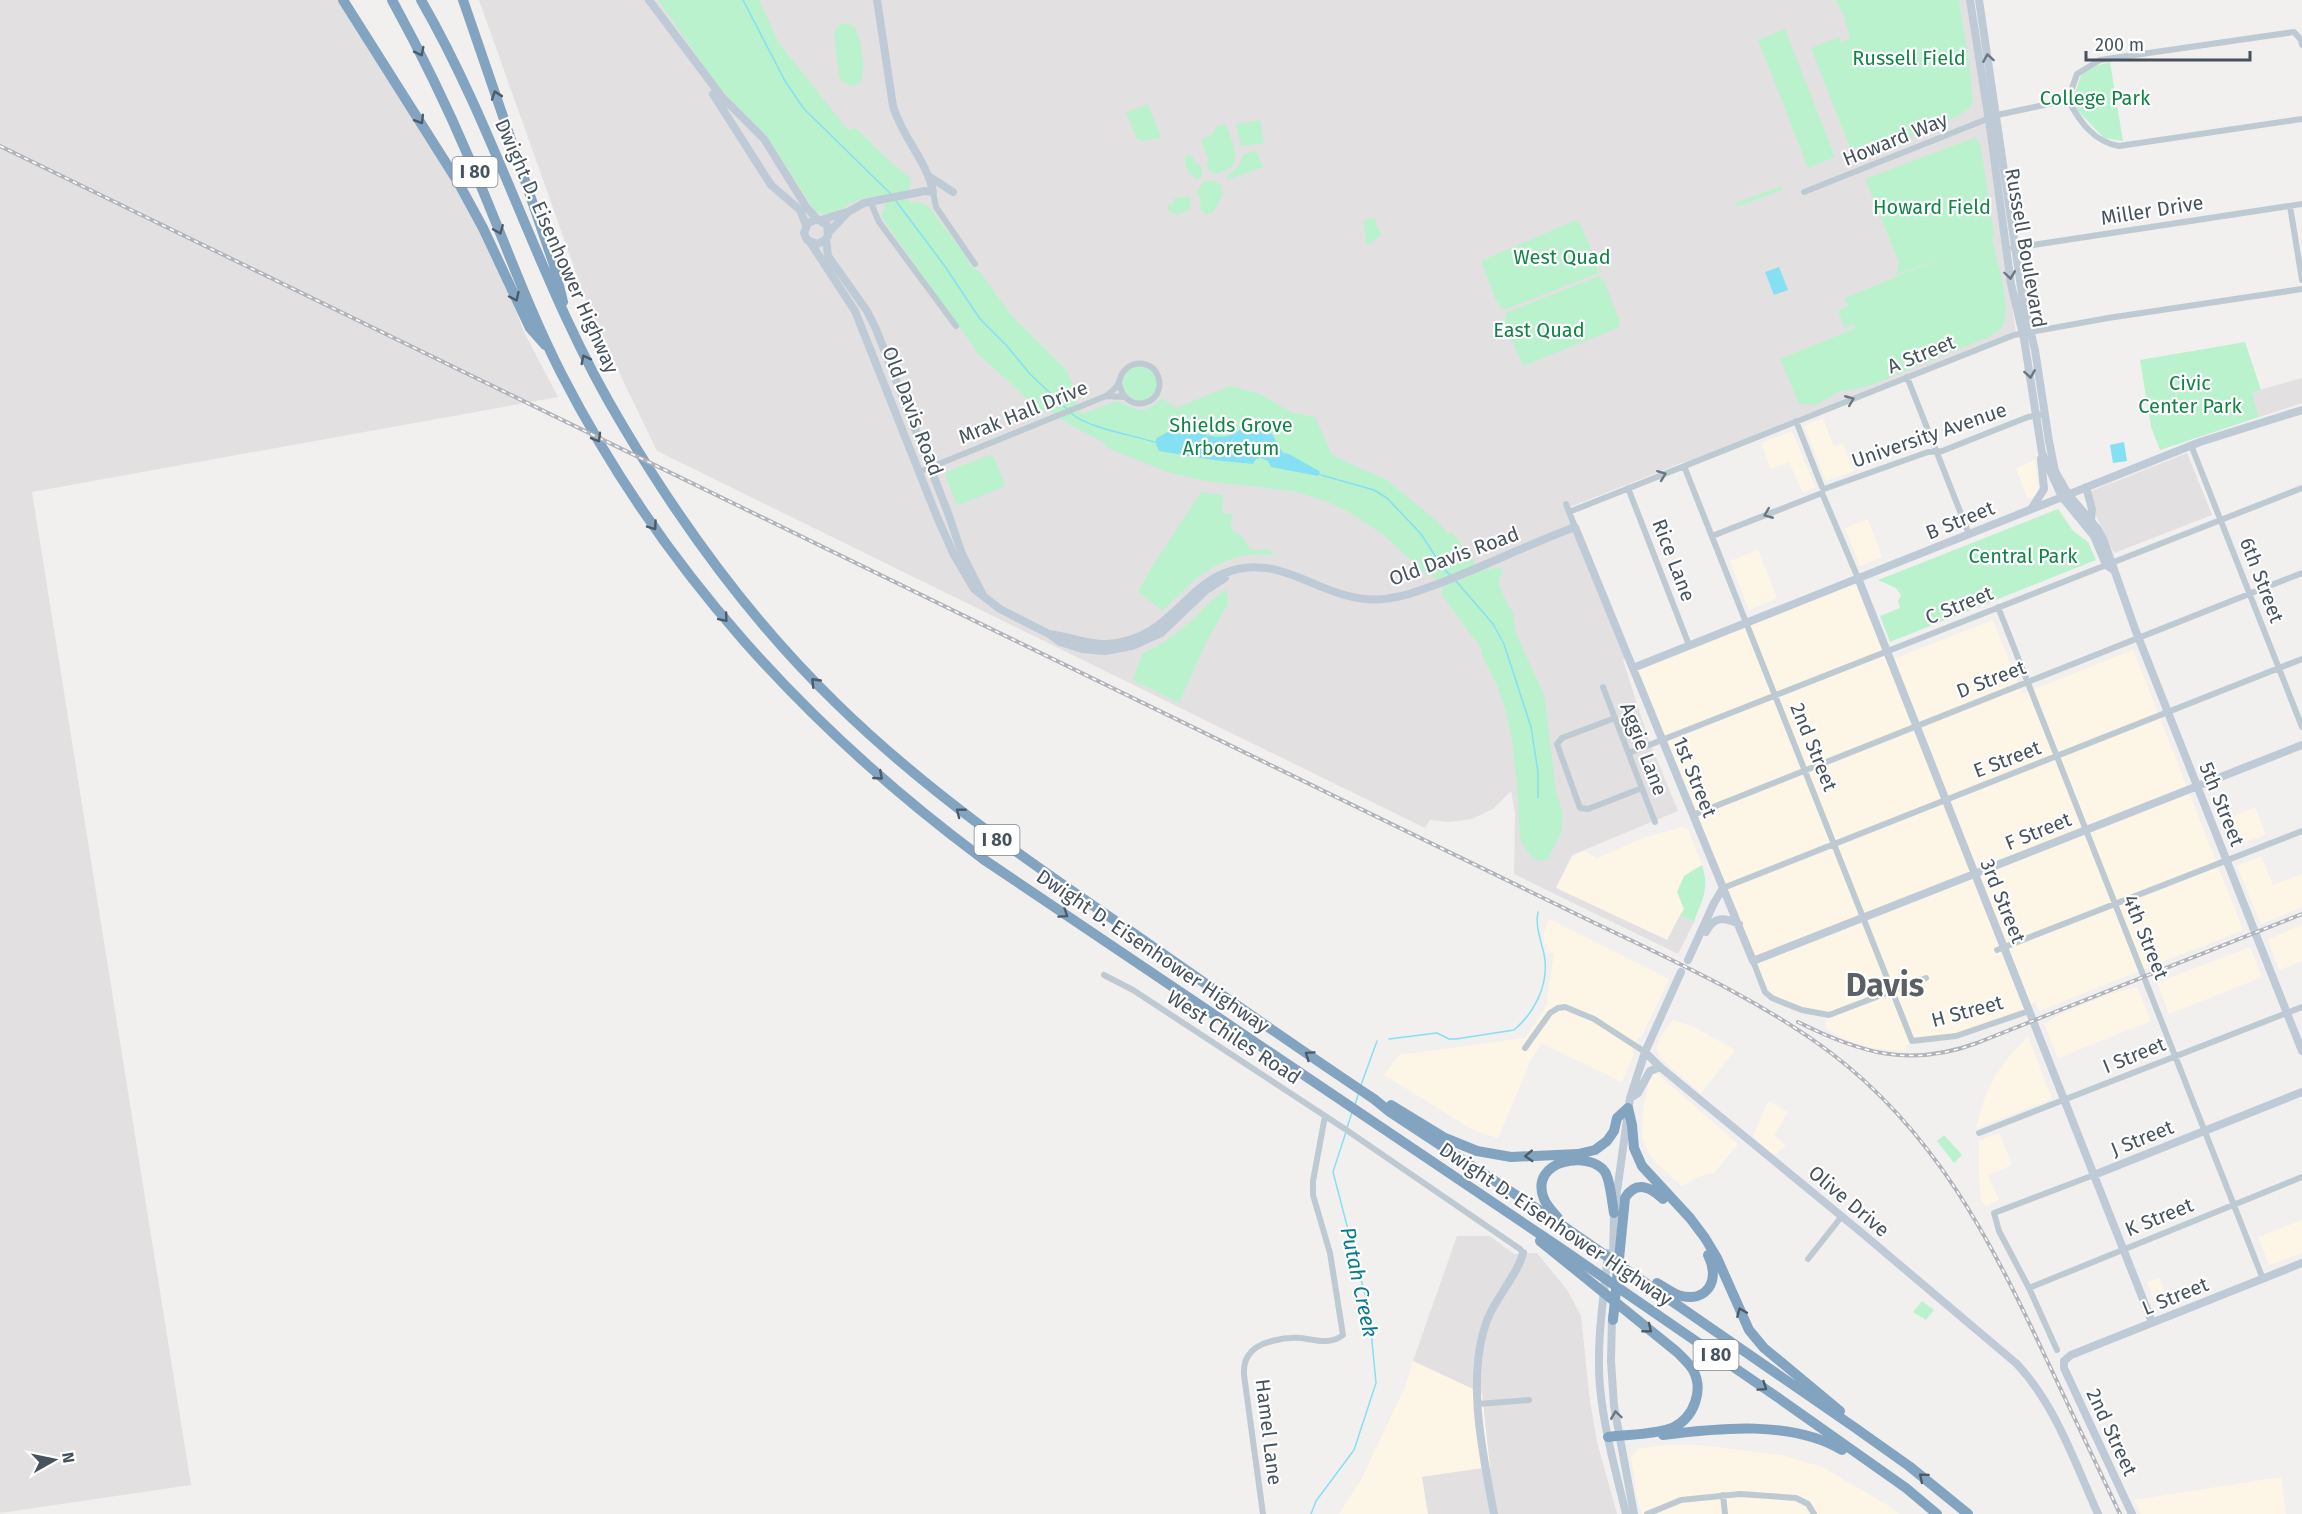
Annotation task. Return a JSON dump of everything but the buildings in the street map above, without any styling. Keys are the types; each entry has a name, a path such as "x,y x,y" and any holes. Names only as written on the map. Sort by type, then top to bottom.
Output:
{"highway":[{"path":"343,0 458,182 487,236 530,328 549,349"},
{"name":"Dwight D. Eisenhower Highway","path":"392,0 453,121 549,349 620,477 689,576 759,659 835,737 894,789 1015,881 1524,1223 1906,1488 1937,1514"},
{"name":"Dwight D. Eisenhower Highway","path":"423,0 480,117 571,331 621,424 711,562 782,647 837,704 913,774 1008,848 1390,1112 1563,1226 1854,1427 1910,1466 1968,1514"},
{"path":"463,0 554,265 571,331"},
{"path":"1374,1099 1393,1106 1445,1138 1477,1150 1511,1157 1578,1154 1595,1150 1607,1141 1614,1131 1617,1118 1629,1103"},
{"path":"1629,1103 1634,1148 1642,1166 1690,1218 1705,1238 1717,1258 1749,1330 1764,1348 1833,1404 1854,1427"},
{"path":"1563,1226 1546,1204 1541,1187 1543,1176 1556,1163 1590,1161 1602,1167 1609,1180 1609,1194 1614,1213"},
{"path":"1613,1320 1616,1242 1625,1198 1630,1190 1643,1186 1657,1192 1684,1220 1709,1257 1714,1279 1708,1289 1697,1295 1689,1296 1679,1295 1658,1283 1632,1273"},
{"path":"1524,1223 1543,1244 1677,1352 1693,1370 1698,1386 1697,1395 1695,1405 1683,1420 1666,1429 1614,1439"},
{"path":"1614,1439 1714,1431 1762,1429 1787,1431 1831,1443 1906,1488"}],"street":[{"path":"649,0 722,97 758,132 805,205 827,225 828,236"},
{"path":"877,0 895,114 930,177 936,207 975,264"},
{"name":"Russell Boulevard","path":"1970,0 1993,117"},
{"name":"Russell Boulevard","path":"1979,0 2011,248 2024,301 2041,415 2052,461 2065,495"},
{"path":"2302,45 2294,32 2100,60 2077,74 2068,100 2078,119 2093,134 2108,144 2119,146 2302,119"},
{"path":"695,62 765,172"},
{"path":"1993,117 2068,100"},
{"name":"Howard Way","path":"1804,192 1993,117"},
{"path":"735,127 744,131 775,190 800,210 806,225"},
{"path":"748,139 758,132"},
{"path":"765,172 777,160"},
{"path":"930,177 952,192"},
{"path":"848,212 828,236 817,244 810,242 804,233 806,225 811,220 848,212 874,200 933,192"},
{"path":"874,200 879,222 956,326"},
{"name":"Miller Drive","path":"2011,248 2302,204"},
{"path":"2290,206 2302,280"},
{"name":"Old Davis Road","path":"828,236 828,256 867,311 876,329 962,554 982,594"},
{"name":"Old Davis Road","path":"810,242 855,310 954,555 974,589 1000,609 1049,634 1096,644 1130,640 1148,633 1166,621 1195,592 1218,576 1246,567 1262,566 1290,573 1342,595 1367,599 1406,595 1575,527"},
{"name":"A Street","path":"1569,512 2027,331 2302,289"},
{"path":"1137,363 1149,365 1159,378 1157,394 1147,403 1135,404 1125,397 1119,383 1124,370 1137,363"},
{"path":"1907,377 1969,534"},
{"name":"Mrak Hall Drive","path":"919,472 1106,396 1119,383"},
{"name":"Mrak Hall Drive","path":"1106,396 1125,397"},
{"name":"B Street","path":"1632,668 2191,446 2302,410"},
{"name":"Russell Boulevard","path":"2041,415 2042,453 2065,495"},
{"name":"University Avenue","path":"1712,536 1928,452 1936,452 2041,415"},
{"name":"3rd Street","path":"1796,421 1975,873 2000,949 2029,1011 2152,1322"},
{"name":"6th Street","path":"2191,446 2302,727"},
{"path":"2032,509 2044,489 2042,453"},
{"name":"2nd Street","path":"1684,466 1912,1041"},
{"path":"2086,487 2092,509 2091,521"},
{"name":"Rice Lane","path":"1628,488 1689,645"},
{"name":"C Street","path":"1629,753 2302,488"},
{"name":"5th Street","path":"2065,495 2091,521 2102,537 2110,565 2138,638 2302,1052"},
{"name":"5th Street","path":"2065,495 2097,541 2110,565"},
{"name":"1st Street","path":"1566,504 1765,992 1772,998 1802,1010 1835,1014 1893,991"},
{"name":"D Street","path":"1693,815 2302,573"},
{"name":"4th Street","path":"1998,607 2263,1279"},
{"name":"E Street","path":"1724,888 2302,659"},
{"name":"Aggie Lane","path":"1603,687 1655,822"},
{"path":"1615,718 1562,738 1557,744 1576,797 1580,807 1588,809 1642,789"},
{"name":"F Street","path":"1753,961 2302,745"},
{"path":"2000,949 2302,831"},
{"path":"1688,960 1714,903 1724,888"},
{"path":"1694,948 1711,923 1717,919 1728,919 1739,924"},
{"path":"1634,1514 1614,1439 1599,1369 1602,1312 1609,1242 1616,1242 1614,1213 1629,1103 1645,1052 1681,972"},
{"name":"West Chiles Road","path":"1104,975 1132,990 1359,1138 1523,1253"},
{"path":"1893,991 1926,978"},
{"name":"I Street","path":"1979,1133 2302,1006"},
{"name":"Olive Drive","path":"1525,1048 1550,1013 1564,1007 1594,1019 1645,1052 1660,1068 1842,1216 2027,1374 2048,1404 2098,1514"},
{"name":"H Street","path":"1912,1041 1956,1036 2029,1011"},
{"path":"1629,1103 1638,1093 1650,1071 1660,1068"},
{"name":"J Street","path":"2029,1288 1999,1231 1994,1214 2302,1092"},
{"name":"Hamel Lane","path":"1263,1514 1244,1375 1248,1356 1254,1349 1274,1341 1300,1338 1329,1341 1343,1335 1330,1253 1313,1195 1313,1181 1324,1116"},
{"name":"K Street","path":"2029,1288 2302,1177"},
{"path":"1808,1259 1842,1216"},
{"path":"1494,1514 1478,1404 1476,1379 1479,1352 1488,1319 1523,1253"},
{"name":"L Street","path":"2063,1363 2071,1355 2302,1263"},
{"path":"2029,1288 2057,1350"},
{"path":"1613,1320 1614,1439 1626,1514"},
{"name":"2nd Street","path":"2063,1363 2085,1416 2133,1514"},
{"path":"1478,1404 1529,1400"},
{"path":"1647,1514 1674,1502 1740,1494 1796,1498 1808,1504 1814,1514"},
{"path":"1723,1495 1725,1514"}],"shaded area":[{"path":"0,0 338,0 461,193 513,302 523,330 558,397 32,492 191,1485 0,1513"},
{"path":"479,0 1967,0 2016,333 1570,507 1629,657 1623,660 1648,738 1678,811 1572,855 1556,888 1667,940 1680,915 1694,922 1678,954 1514,874 1515,813 1511,791 1493,809 1472,819 1448,822 1430,820 1425,828 657,451 590,312"},
{"path":"2302,378 2302,403 2259,417 2252,392"},
{"path":"1823,418 1834,447 1843,444 1854,471 1826,481 1804,426"},
{"path":"1792,431 1815,487 1803,493 1789,462 1771,469 1761,443"},
{"path":"2187,453 2212,515 2114,553 2097,518 2089,492"},
{"path":"2035,460 2038,490 2036,495 2028,499 2016,468"},
{"path":"1868,519 1882,557 1860,566 1845,528"},
{"path":"1758,550 1777,598 1749,610 1730,561"},
{"path":"1858,578 1891,660 1993,620 2022,694 2133,650 2243,930 2039,1011 2035,1002 2027,1005 2029,1011 1944,1038 1920,1039 1907,1045 1906,1051 1872,1048 1844,1039 1826,1028 1826,1013 1802,1010 1772,998 1723,888 1633,668"},
{"path":"2255,807 2266,835 2234,846 2221,822"},
{"path":"1683,827 1688,829 1702,865 1691,870 1681,882 1677,893 1684,909 1668,940 1556,888 1573,856 1584,851 1597,858 1646,837"},
{"path":"2261,856 2273,885 2302,874 2302,907 2261,924 2237,866"},
{"path":"1549,919 1669,979 1641,1038 1638,1038 1632,1050 1634,1054 1622,1082 1541,1043 1530,1062 1498,1138 1475,1131 1384,1075 1399,1055 1525,1038 1548,1004 1547,997 1554,954 1547,952 1543,936"},
{"path":"2302,925 2302,961 2279,970 2269,939"},
{"path":"2250,947 2262,977 2169,1014 2157,983"},
{"path":"2137,987 2151,1021 2058,1058 2044,1024 2063,1013 2110,994"},
{"path":"1673,1020 1694,1027 1735,1050 1701,1093 1660,1058 1657,1050 1659,1039"},
{"path":"2028,1036 2052,1099 1976,1128 1985,1097 1996,1075"},
{"path":"1653,1074 1659,1075 1738,1144 1714,1173 1700,1176 1682,1186 1655,1162 1648,1152 1642,1136 1643,1109 1650,1077"},
{"path":"1768,1101 1788,1112 1774,1135 1786,1146 1774,1155 1753,1137"},
{"path":"1999,1133 2012,1165 1988,1175 1999,1200 1986,1206 1981,1200 1979,1141"},
{"path":"2302,1220 2302,1253 2269,1265 2258,1237"},
{"path":"1457,1236 1490,1236 1514,1254 1537,1253 1568,1291 1581,1316 1597,1442 1617,1514 1428,1514 1422,1477 1490,1467 1482,1393 1413,1361"},
{"path":"2159,1278 2171,1305 2160,1309 2157,1308 2147,1282"},
{"path":"1413,1361 1482,1393 1490,1467 1422,1477 1428,1514 1339,1514 1362,1478 1405,1387"},
{"path":"1664,1445 1699,1445 1781,1455 1822,1467 1899,1514 1642,1514 1631,1457 1638,1449"},
{"path":"2281,1477 2286,1514 2141,1514 2134,1500"}],"green space":[{"name":"Shields Grove Arboretum","path":"658,0 759,0 779,43 848,130 856,128 911,179 908,194 910,203 920,202 928,206 963,252 970,265 981,273 1012,316 1067,371 1074,388 1075,400 1082,414 1116,401 1144,410 1162,398 1176,408 1230,386 1260,394 1293,413 1315,417 1333,456 1387,480 1438,522 1448,534 1452,532 1481,571 1499,567 1503,573 1499,579 1499,585 1513,612 1516,634 1544,694 1556,791 1563,814 1561,833 1548,859 1542,861 1533,859 1520,840 1517,784 1506,712 1497,685 1482,656 1481,648 1442,595 1443,587 1432,574 1427,576 1385,536 1349,512 1328,502 1293,491 1206,481 1170,473 1105,447 1105,443 1070,425 1048,410 1041,411 980,356 882,218 885,208 883,195 853,202 832,213 821,214 815,211 766,135 711,76"},
{"name":"Russell Field","path":"1836,0 1959,0 1972,88 1971,106 1957,117 1883,148 1879,139 1851,150 1811,48 1839,37 1841,43 1850,39 1844,16"},
{"path":"843,23 854,26 862,54 862,78 860,83 853,86 843,82 839,76 834,33"},
{"path":"1785,29 1835,157 1808,168 1758,40"},
{"name":"College Park","path":"2110,62 2123,141 2104,138 2077,110 2074,96 2081,75 2096,66"},
{"path":"1148,104 1161,138 1142,141 1137,139 1126,112"},
{"path":"1260,120 1264,143 1241,146 1236,124"},
{"path":"1226,124 1234,148 1234,162 1231,167 1214,174 1206,163 1209,161 1201,140 1211,135 1217,126"},
{"name":"Howard Field","path":"1976,137 1981,147 1994,236 1992,239 2005,297 2005,319 2002,327 1991,336 1869,386 1838,392 1817,405 1799,404 1780,359 1856,328 1854,324 1845,328 1838,311 1848,306 1845,298 1944,257 1896,275 1899,262 1865,179"},
{"path":"1256,150 1263,167 1227,180 1228,175 1238,167 1243,155"},
{"path":"1185,155 1192,156 1196,164 1201,165 1200,179 1195,179 1186,168"},
{"path":"1213,180 1221,185 1223,195 1213,212 1206,215 1200,209 1201,203 1197,191 1203,182"},
{"path":"1781,186 1782,190 1737,207 1736,203"},
{"path":"1190,197 1189,210 1177,215 1167,210 1167,206 1173,204 1173,199"},
{"path":"1375,218 1377,228 1382,235 1367,246 1363,220"},
{"name":"West Quad","path":"1576,220 1579,221 1596,261 1598,273 1504,310 1496,301 1481,261"},
{"name":"East Quad","path":"1599,276 1605,283 1620,322 1618,328 1523,366 1505,324 1506,313"},
{"name":"Civic Center Park","path":"2245,342 2261,390 2252,392 2259,417 2160,450 2151,427 2140,360"},
{"path":"1140,366 1152,371 1157,383 1152,395 1140,400 1128,395 1123,383 1128,371"},
{"path":"989,455 994,457 1005,484 1003,487 959,505 956,503 945,475 946,472"},
{"path":"1201,492 1223,495 1222,513 1232,514 1231,528 1242,535 1253,550 1268,550 1273,556 1240,556 1225,561 1198,578 1163,611 1138,592"},
{"name":"Central Park","path":"2058,509 2073,531 2088,542 2096,560 1890,642 1880,616 1900,608 1898,601 1901,595 1896,588 1878,580"},
{"path":"1227,589 1228,604 1207,641 1179,703 1133,680 1142,654 1175,634"},
{"path":"1702,865 1705,888 1694,922 1680,915 1684,909 1677,892 1684,876"},
{"path":"1944,1135 1962,1155 1954,1163 1937,1141"},
{"path":"1922,1301 1934,1310 1926,1320 1913,1312"}],"water":[{"path":"1779,267 1788,290 1774,295 1765,272"},
{"path":"1252,420 1265,422 1283,453 1319,471 1320,474 1318,476 1271,467 1268,461 1261,458 1256,459 1253,464 1159,451 1155,442 1157,438 1178,426 1222,437 1237,432"},
{"path":"2124,442 2127,461 2113,463 2110,445"}],"waterway":[{"path":"743,0 785,81 804,109 892,195"},
{"path":"896,201 944,265 980,319 1007,346 1030,374 1068,410"},
{"path":"1071,413 1098,427 1154,442"},
{"path":"1321,475 1374,490 1387,498 1421,534 1443,568 1451,576"},
{"path":"1456,581 1493,624 1504,644 1531,727 1538,772 1538,798"},
{"name":"Putah Creek","path":"1389,1039 1437,1033 1449,1039 1456,1039 1514,1030 1534,1006 1543,986 1545,965 1538,928 1538,912"},
{"name":"Putah Creek","path":"1361,1085 1377,1041"},
{"name":"Putah Creek","path":"1355,1105 1358,1095"},
{"name":"Putah Creek","path":"1347,1128 1352,1112"},
{"name":"Putah Creek","path":"1311,1514 1316,1501 1354,1450 1376,1383 1369,1310 1333,1172 1346,1132"}],"railway":[{"path":"0,146 1672,960 1738,994 1801,1032 1831,1053 1868,1084 1901,1117 1956,1190 1980,1229 2024,1311 2120,1514"},
{"path":"1798,1022 1843,1042 1885,1054 1907,1056 1952,1051 2302,914"}],"district":[{"name":"Davis","path":"1885,985"}]}
